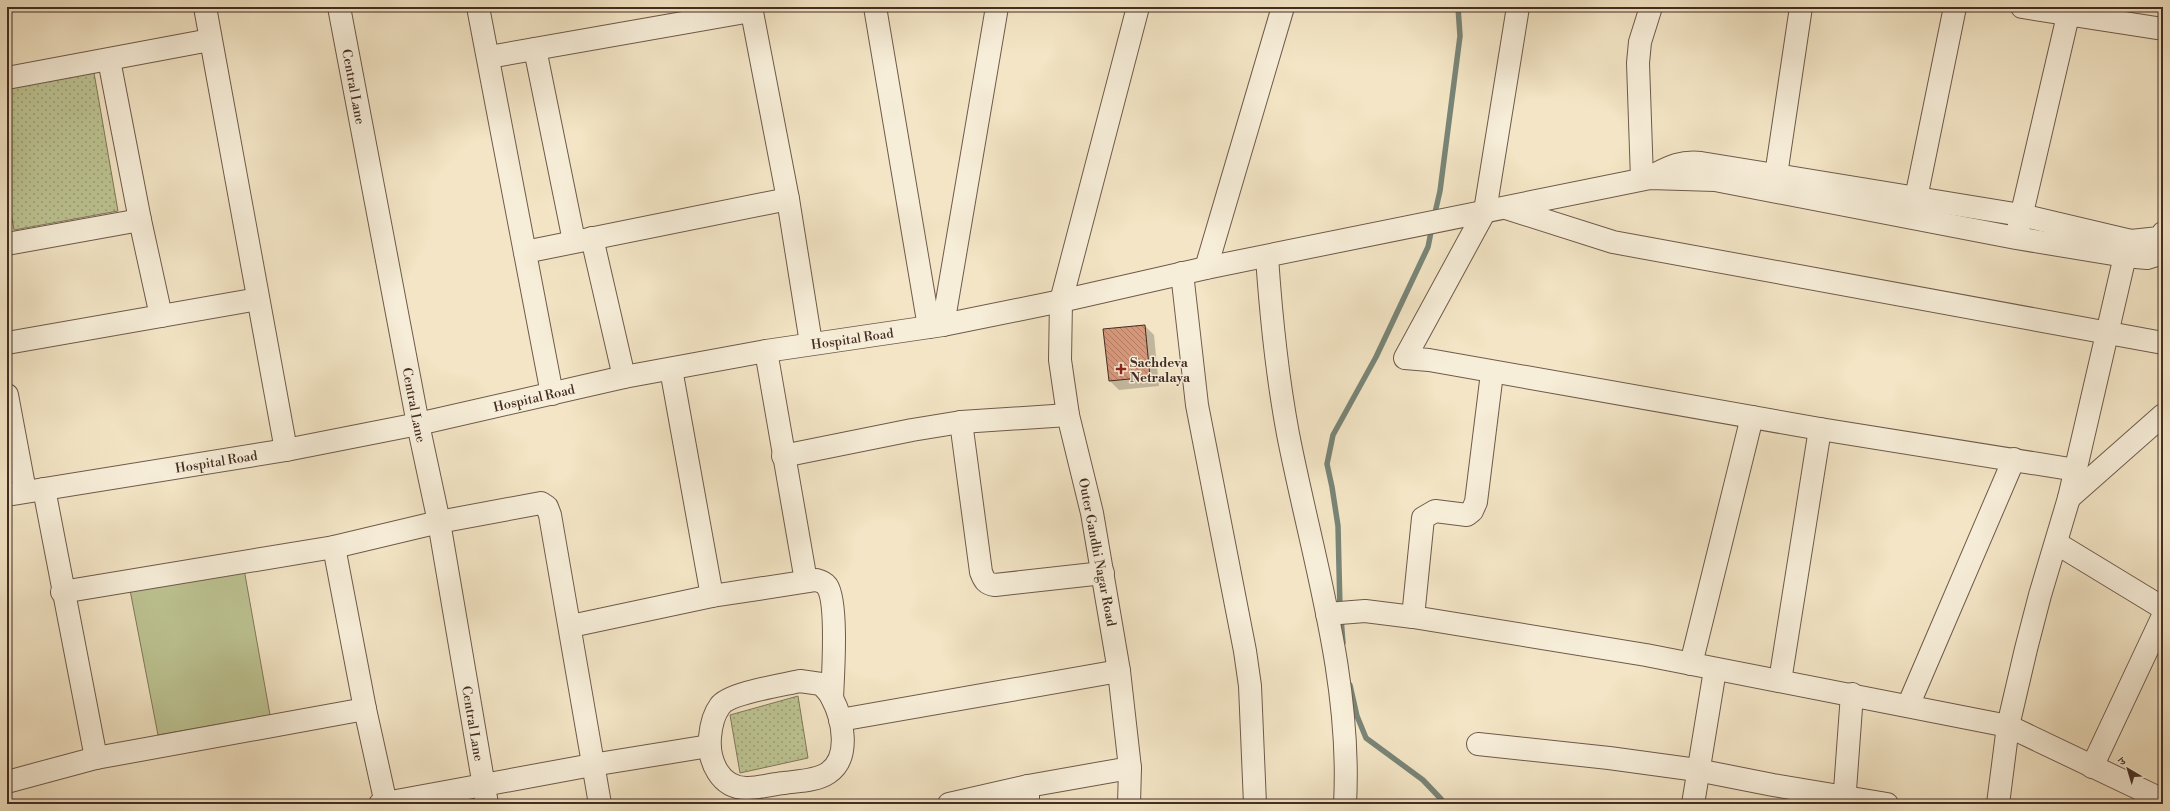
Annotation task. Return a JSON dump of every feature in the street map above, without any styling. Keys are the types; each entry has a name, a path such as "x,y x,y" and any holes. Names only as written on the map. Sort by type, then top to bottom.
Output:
{"street":[{"path":"205,7 286,450"},
{"name":"Central Lane","path":"339,7 438,522 485,794"},
{"path":"478,7 489,57 552,394"},
{"path":"874,7 936,326"},
{"path":"936,326 997,7"},
{"name":"Outer Gandhi Nagar Road","path":"1129,804 1130,768 1119,671 1092,513 1068,415 1060,360 1061,301 1138,7"},
{"path":"1206,268 1283,7"},
{"path":"1518,7 1485,211 1405,358 1429,360 1492,373 1820,429 2076,470"},
{"path":"1646,178 1638,63 1640,42 1651,7"},
{"path":"1776,175 1800,7"},
{"path":"1916,198 1955,7"},
{"path":"2022,7 2069,11 2163,30"},
{"path":"489,57 751,9 788,199 811,343"},
{"path":"2016,238 2069,11"},
{"path":"7,78 210,40"},
{"path":"535,49 583,240 624,377"},
{"path":"109,60 140,220 161,316"},
{"path":"1646,178 1673,165 1687,162 1776,175 2021,215 2128,249"},
{"path":"1646,178 1715,180 2016,238 2128,249 2162,242"},
{"name":"Hospital Road","path":"26,492 286,450 418,424 624,377 766,351 811,343 936,326 1061,301 1182,273 1267,257 1646,178"},
{"path":"525,252 788,199"},
{"path":"1485,211 1613,242 2163,343"},
{"path":"7,244 140,220"},
{"path":"1998,804 2008,726 2040,595 2069,498 2106,333 2128,249"},
{"path":"1267,257 1273,335 1281,395 1331,614 1342,695 1345,742 1345,804"},
{"path":"1182,273 1197,405 1239,612 1250,686 1255,804"},
{"path":"7,343 258,299"},
{"path":"766,351 783,456 806,581"},
{"path":"671,369 712,596"},
{"path":"1413,617 1423,518 1435,511 1467,515 1472,511 1476,502 1492,373"},
{"path":"7,395 26,492 62,592 96,758"},
{"path":"783,456 912,430 961,422 1068,415"},
{"path":"2069,498 2163,416"},
{"path":"1691,664 1752,417"},
{"path":"961,422 981,572 984,580 988,584 995,585 1103,573"},
{"path":"1780,681 1820,429"},
{"path":"1908,706 2014,460"},
{"path":"62,592 334,547 438,522 540,503 547,507 550,515 571,626 592,765 600,804"},
{"path":"2056,543 2163,608"},
{"path":"334,547 384,804 485,794 592,765 710,746"},
{"path":"571,626 712,596 806,581 822,581 827,587 830,595 835,643 832,698"},
{"path":"1331,614 1365,611 1413,617 1691,664 1715,670 1852,694 2008,726 2163,800"},
{"path":"2092,767 2163,616"},
{"path":"1693,804 1697,770 1715,670"},
{"path":"840,720 1119,671"},
{"path":"800,681 810,681 821,684 832,698 840,720 843,752 838,764 828,773 817,778 747,788 734,786 717,773 712,761 710,746 714,715 720,704 737,696 800,681"},
{"path":"1845,801 1852,694"},
{"path":"7,782 96,758 365,709"},
{"path":"1478,744 1609,758 1697,770 1845,801 1887,804"},
{"path":"949,804 1028,795 1130,768"}],"green space":[{"path":"93,67 118,211 14,230 7,189 7,83"},
{"path":"244,569 270,715 158,735 130,590"},
{"path":"798,696 808,758 740,773 730,715"}],"building":[{"path":"1145,325 1150,377 1109,381 1103,329"}],"waterway":[{"path":"1434,217 1440,191 1460,36 1458,7"},
{"path":"1340,609 1338,526 1327,464 1333,435 1376,357 1428,247 1432,227"},
{"path":"1341,618 1343,643"},
{"path":"1350,685 1357,716 1366,738 1423,780 1444,804"}],"place":[{"name":"Sachdeva Netralaya","path":"1121,369"}]}
